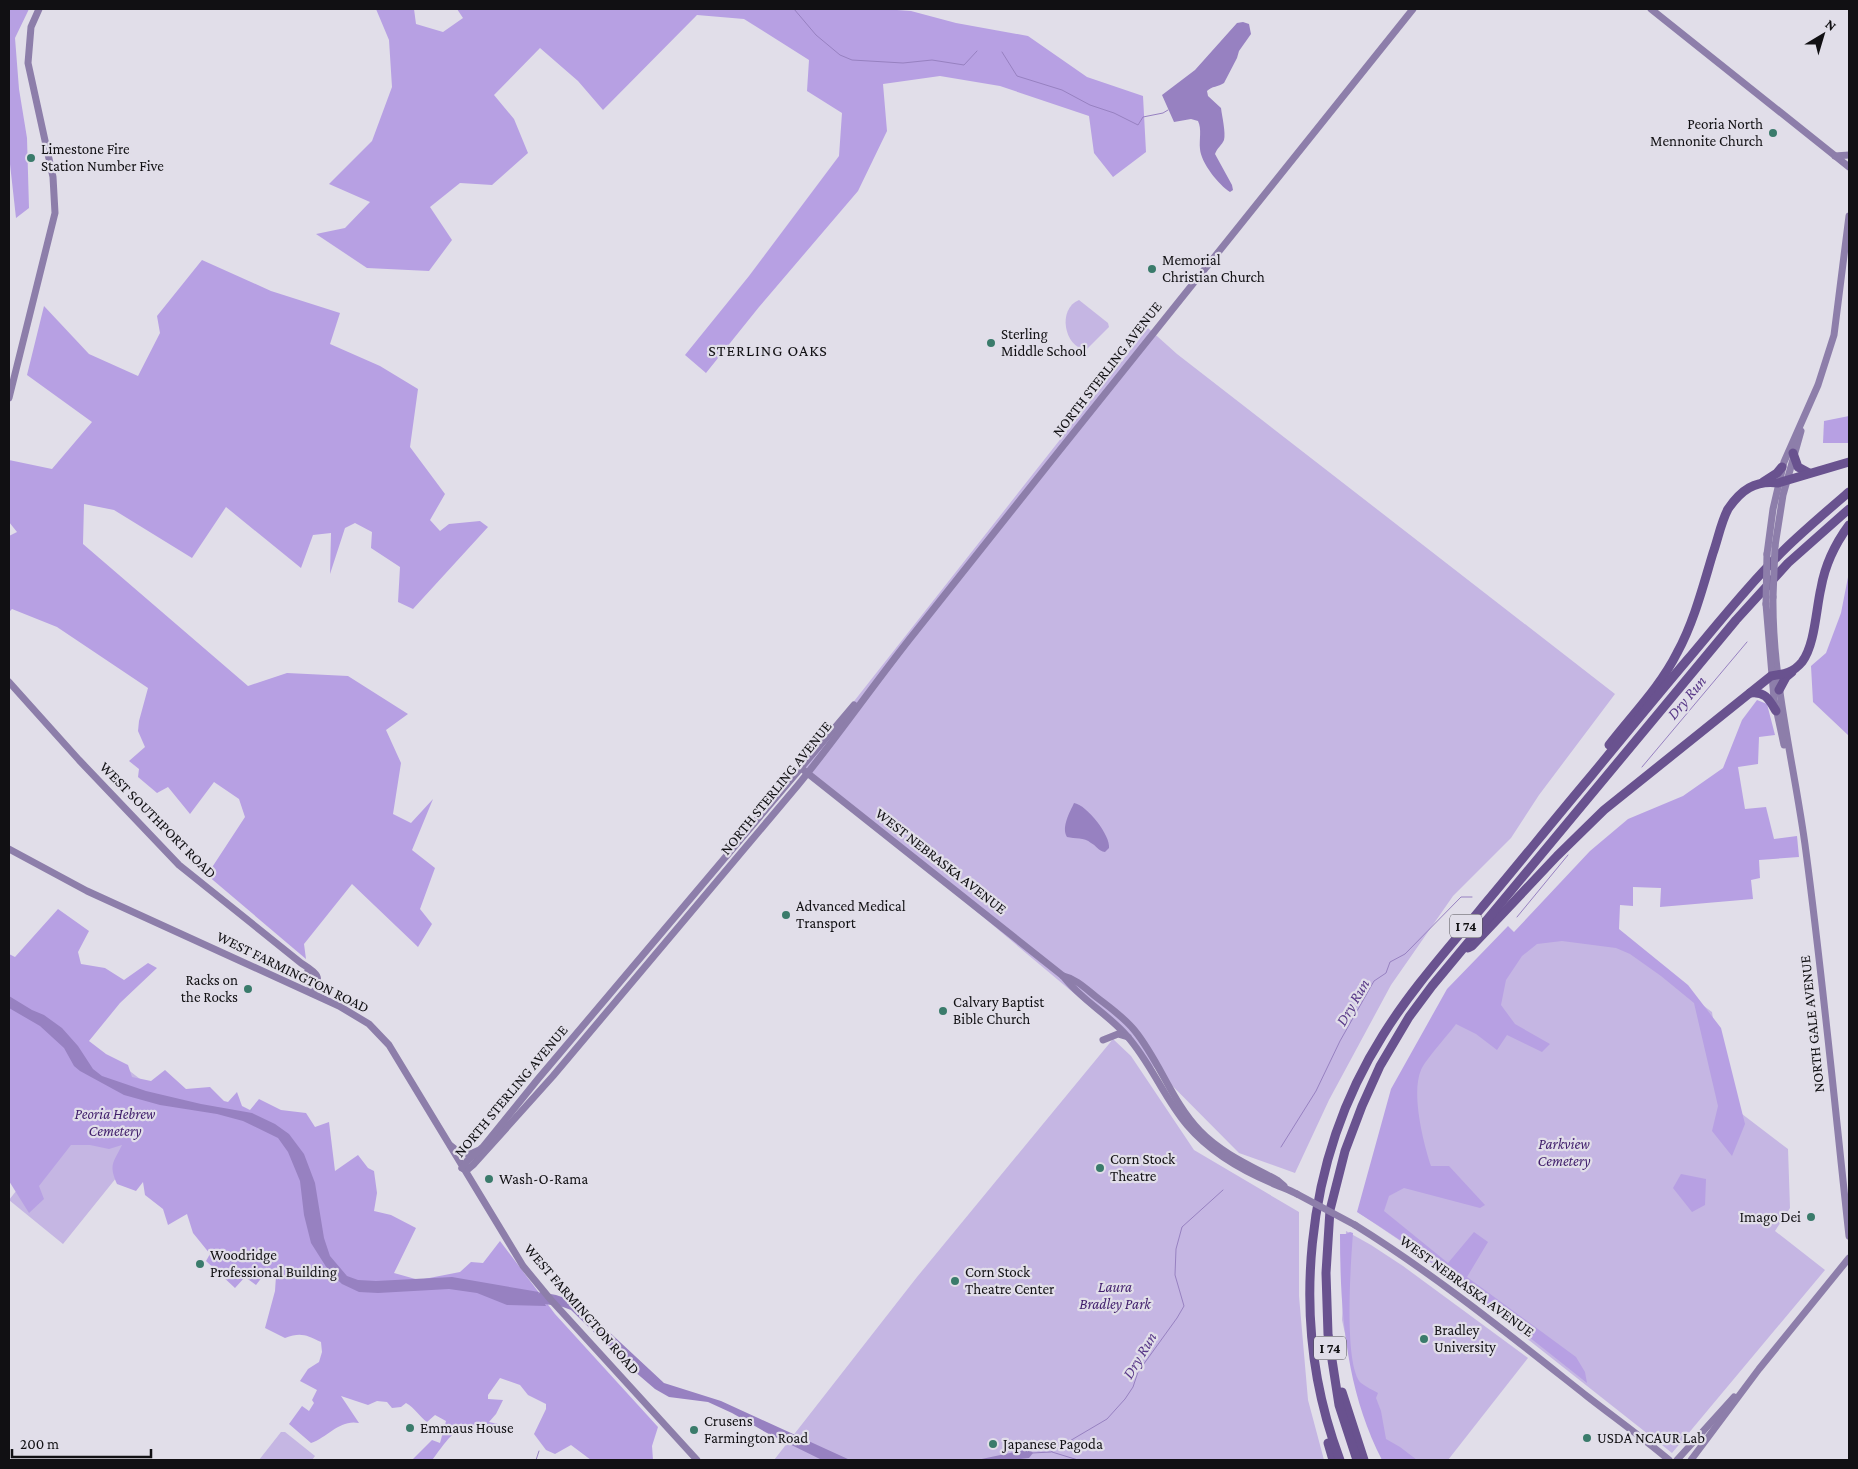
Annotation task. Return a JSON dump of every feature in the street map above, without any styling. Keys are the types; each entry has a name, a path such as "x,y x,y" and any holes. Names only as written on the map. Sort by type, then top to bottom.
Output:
{"highway":[{"path":"1794,454 1798,466 1809,474"},
{"path":"1763,482 1782,482 1849,462"},
{"path":"1520,860 1669,668 1689,628 1727,512 1743,492 1763,482 1777,473 1782,467"},
{"name":"I 74","path":"1340,1460 1327,1421 1313,1352 1312,1244 1316,1214 1332,1147 1355,1088 1383,1035 1430,970 1520,860 1739,598 1788,546 1849,492"},
{"name":"I 74","path":"1357,1460 1339,1405 1328,1334 1326,1310 1327,1233 1331,1204 1345,1151 1380,1066 1409,1017 1459,953 1751,602 1808,543 1849,509"},
{"path":"1779,690 1786,677 1802,661 1809,646 1826,568 1833,551 1849,525"},
{"path":"1459,953 1472,946 1557,856 1599,815 1750,693 1774,676 1785,675 1794,669"},
{"path":"1750,693 1763,694 1768,697 1776,711"},
{"path":"1333,1360 1337,1366 1344,1398 1364,1460"},
{"path":"1327,1421 1328,1442 1334,1460"}],"main road":[{"path":"9,398 55,213 53,177 28,63 31,27 40,9"},
{"name":"NORTH STERLING AVENUE","path":"880,677 544,1072 500,1128 462,1168 467,1170 474,1164 549,1080 808,774 880,677 1137,352 1413,9"},
{"path":"1651,9 1849,167"},
{"path":"1835,156 1849,155"},
{"name":"NORTH GALE AVENUE","path":"1849,216 1834,335 1823,371 1804,418 1794,454 1782,482 1771,522 1767,554 1766,604 1774,676 1779,690 1806,852 1849,1236"},
{"name":"NORTH GALE AVENUE","path":"1799,808 1776,711 1773,596 1782,467 1792,440 1804,418"},
{"name":"WEST SOUTHPORT ROAD","path":"9,682 79,760 179,865 300,963 312,976 310,986 312,993"},
{"name":"WEST NEBRASKA AVENUE","path":"801,768 1063,976 1070,985 1116,1023 1128,1037 1187,1124 1200,1138 1229,1160 1273,1184 1285,1187"},
{"name":"WEST FARMINGTON ROAD","path":"9,849 87,891 354,1013 378,1032 388,1045 518,1260 544,1292 697,1460"},
{"name":"WEST NEBRASKA AVENUE","path":"1063,976 1071,978 1101,1000 1134,1030 1178,1103 1201,1131 1225,1151 1277,1180 1297,1194 1355,1225 1421,1269 1485,1316 1669,1460"},
{"path":"1102,1040 1118,1034 1128,1037"},
{"path":"442,1135 457,1151 467,1154 479,1149 500,1128"},
{"path":"1691,1460 1759,1369 1849,1258"},
{"path":"1678,1460 1759,1369"}],"green space":[{"path":"9,9 29,9 15,38 19,89 27,138 29,208 16,218 9,155"},
{"path":"376,9 414,9 416,24 443,32 463,18 457,9 883,9 911,11 956,23 1028,36 1087,77 1143,96 1146,152 1113,177 1094,153 1089,116 1000,86 940,76 883,84 887,131 858,191 759,307 706,373 685,355 749,276 839,156 842,113 807,91 809,60 744,19 697,15 603,110 578,81 540,48 494,95 514,119 528,153 492,185 460,183 430,207 452,240 429,271 367,268 316,234 345,228 370,202 329,184 372,141 392,87 389,40"},
{"path":"202,260 271,291 340,313 330,344 380,366 418,389 410,447 445,494 430,520 440,531 449,524 480,521 488,527 413,609 398,602 400,567 371,548 372,532 355,523 345,528 330,574 331,533 313,535 301,568 226,507 192,558 114,510 84,504 83,544 248,686 287,673 348,676 408,714 386,730 401,763 393,814 411,823 433,799 412,850 435,868 420,909 432,924 418,947 352,884 304,944 306,959 207,875 245,817 239,799 214,782 190,814 168,787 157,793 138,777 139,769 129,761 145,747 138,731 148,688 57,627 12,609 9,612 9,536 17,532 9,522 9,460 52,469 92,422 27,375 44,306 89,354 138,376 160,333 157,316"},
{"path":"1079,300 1108,323 1109,327 1086,350 1078,347 1073,342 1068,335 1066,327 1068,311"},
{"path":"1148,328 1177,354 1615,694 1539,795 1511,838 1453,896 1391,985 1329,1100 1295,1173 1239,1153 1113,1026 803,766"},
{"path":"1849,416 1849,443 1823,443 1824,421"},
{"path":"1849,572 1849,736 1813,702 1811,666 1826,653 1841,613"},
{"path":"1757,700 1767,704 1775,735 1759,737 1758,764 1738,767 1745,809 1766,807 1774,839 1797,836 1799,857 1759,860 1760,878 1751,880 1753,899 1660,907 1661,888 1633,887 1633,906 1620,905 1619,929 1688,985 1721,1028 1745,1124 1732,1156 1712,1131 1718,1106 1694,1003 1630,954 1616,948 1562,941 1537,944 1522,956 1506,980 1501,1005 1515,1024 1550,1044 1542,1052 1507,1035 1497,1050 1476,1034 1456,1024 1424,1065 1418,1080 1419,1118 1431,1166 1449,1166 1485,1205 1480,1208 1404,1188 1389,1196 1384,1211 1448,1263 1474,1232 1488,1242 1467,1277 1576,1357 1585,1372 1587,1383 1446,1273 1357,1212 1391,1089 1447,989 1508,926 1514,932 1590,851 1628,819 1683,796 1723,768 1742,720"},
{"name":"Parkview Cemetery","path":"1555,896 1712,1012 1725,1101 1788,1149 1790,1208 1775,1231 1825,1270 1672,1453 1417,1252 1359,1213 1397,1092"},
{"path":"58,909 89,931 78,952 81,964 105,968 124,980 148,963 157,968 120,1003 89,1041 106,1054 128,1065 132,1077 151,1081 165,1070 186,1089 210,1087 224,1101 228,1102 237,1092 242,1106 250,1110 259,1099 281,1110 306,1113 315,1127 329,1122 335,1171 358,1155 368,1168 374,1171 377,1193 374,1211 391,1215 416,1228 394,1273 419,1280 460,1272 471,1262 483,1263 500,1241 555,1314 658,1427 652,1446 653,1460 591,1460 571,1445 555,1454 546,1450 534,1434 546,1409 546,1404 528,1395 520,1385 500,1378 488,1395 488,1399 503,1400 496,1414 489,1422 511,1427 500,1431 488,1432 477,1426 463,1427 445,1442 432,1460 412,1460 432,1440 440,1443 446,1421 435,1415 427,1422 406,1403 401,1407 392,1408 387,1402 377,1401 368,1405 341,1396 359,1423 352,1422 340,1426 311,1443 289,1424 302,1406 309,1411 314,1403 312,1400 317,1390 300,1381 308,1369 319,1362 322,1352 321,1342 303,1335 285,1338 265,1328 275,1291 276,1276 266,1272 256,1285 245,1277 235,1288 206,1261 210,1254 193,1233 187,1214 168,1225 163,1209 145,1195 143,1182 136,1191 117,1184 113,1172 113,1163 122,1145 109,1149 90,1145 71,1145 39,1186 44,1199 29,1213 9,1181 9,954 15,957"},
{"name":"Laura Bradley Park","path":"1113,1039 1131,1056 1194,1150 1299,1212 1299,1296 1308,1400 1324,1460 774,1460 917,1277"},
{"name":"Peoria Hebrew Cemetery","path":"118,1062 166,1099 178,1101 63,1244 9,1200"},
{"path":"1681,1174 1706,1179 1705,1205 1692,1212 1673,1188"},
{"name":"Bradley University","path":"1346,1231 1403,1266 1528,1358 1448,1460 1385,1460 1359,1397 1342,1320"},
{"path":"1353,1233 1350,1335 1355,1372 1361,1383 1378,1393 1376,1398 1381,1411 1386,1439 1417,1460 1382,1460 1360,1406 1348,1350 1340,1263 1340,1234"},
{"path":"281,1432 285,1432 315,1456 312,1460 259,1460"}],"shaded area":[{"path":"1237,23 1249,24 1251,34 1239,51 1224,83 1207,91 1208,96 1221,108 1224,137 1215,154 1232,185 1233,190 1230,192 1216,179 1201,155 1198,121 1191,119 1174,122 1162,95 1195,70"},
{"path":"1074,803 1085,809 1102,829 1109,843 1109,848 1105,852 1085,840 1067,837 1065,833 1066,824"},
{"path":"9,996 44,1015 62,1028 78,1046 93,1069 102,1076 146,1091 201,1104 252,1113 275,1124 289,1134 304,1154 315,1183 324,1238 330,1256 347,1276 358,1280 376,1281 452,1277 539,1292 538,1294 540,1292 556,1295 577,1302 664,1383 721,1401 850,1460 822,1460 708,1402 669,1397 655,1389 571,1310 563,1307 545,1304 546,1306 507,1305 477,1293 449,1289 378,1293 359,1292 342,1284 330,1273 311,1243 304,1215 300,1181 288,1152 278,1138 243,1121 217,1114 160,1105 124,1095 74,1066 64,1048 40,1026 9,1008"},
{"path":"1029,1449 1033,1453 1029,1458 977,1460"}],"waterway":[{"path":"794,9 816,35 840,55 852,60 903,63 932,60 964,65 977,51"},
{"path":"1002,52 1017,76 1062,90 1090,105 1114,113 1138,125 1143,117 1163,113 1168,110"},
{"name":"Dry Run","path":"1642,767 1747,642"},
{"name":"Dry Run","path":"1517,917 1568,855"},
{"name":"Dry Run","path":"1281,1147 1316,1091 1340,1041 1374,981 1386,973 1390,962 1405,954 1461,897 1472,897"},
{"name":"Dry Run","path":"1032,1453 1051,1452 1107,1419 1125,1399 1133,1387 1138,1372 1184,1306 1175,1275 1176,1249 1182,1227 1223,1190"},
{"path":"536,1460 539,1451"},
{"path":"1052,1452 1078,1460"}],"place":[{"name":"Peoria North Mennonite Church","path":"1773,133"},
{"name":"Limestone Fire Station Number Five","path":"31,158"},
{"name":"Memorial Christian Church","path":"1152,269"},
{"name":"Sterling Middle School","path":"991,343"},
{"name":"Advanced Medical Transport","path":"786,915"},
{"name":"Racks on the Rocks","path":"248,989"},
{"name":"Calvary Baptist Bible Church","path":"943,1011"},
{"name":"Corn Stock Theatre","path":"1100,1168"},
{"name":"Wash-O-Rama","path":"489,1179"},
{"name":"Imago Dei","path":"1811,1217"},
{"name":"Woodridge Professional Building","path":"200,1264"},
{"name":"Corn Stock Theatre Center","path":"955,1281"},
{"name":"Bradley University","path":"1424,1339"},
{"name":"Emmaus House","path":"410,1428"},
{"name":"Crusens Farmington Road","path":"694,1430"},
{"name":"USDA NCAUR Lab","path":"1587,1438"},
{"name":"Japanese Pagoda","path":"993,1444"}],"district":[{"name":"STERLING OAKS","path":"768,350"}]}
